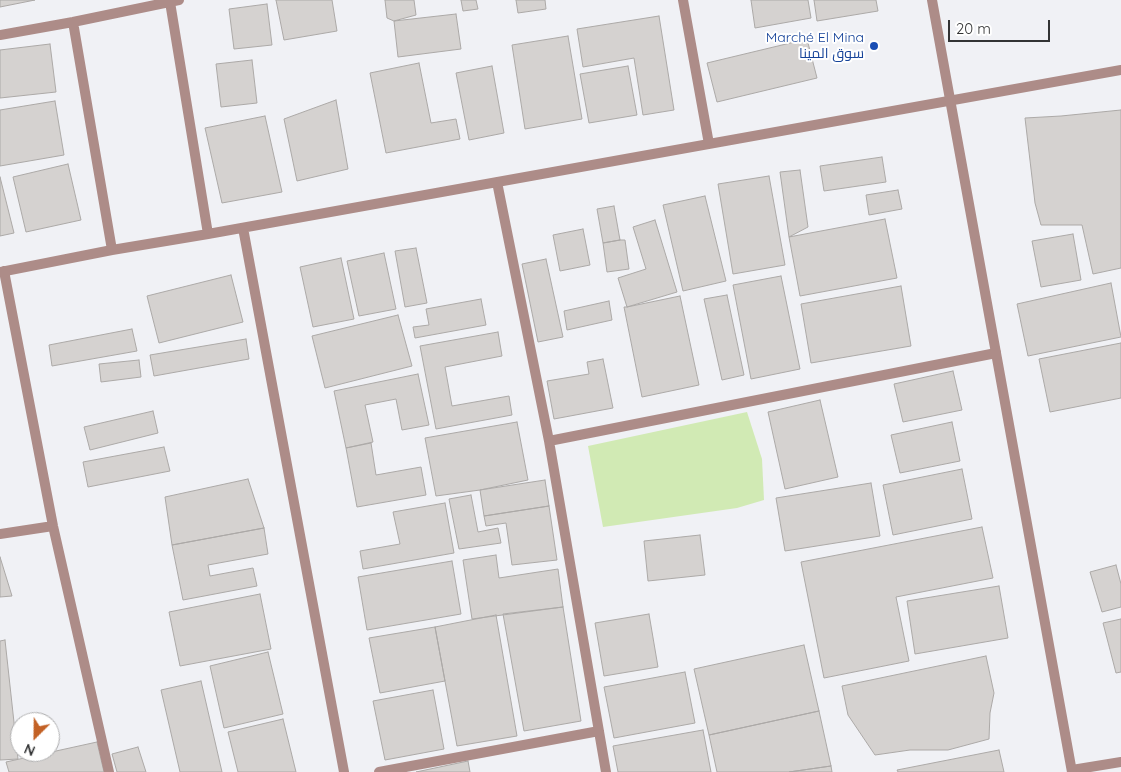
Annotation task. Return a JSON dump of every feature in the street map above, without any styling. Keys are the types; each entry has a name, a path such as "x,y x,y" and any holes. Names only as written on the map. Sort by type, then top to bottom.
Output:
{"street":[{"path":"683,0 709,144"},
{"path":"932,0 1072,771 1121,762"},
{"path":"0,35 174,1 208,234"},
{"path":"74,22 112,250"},
{"path":"109,772 53,526 2,272 112,250 1121,70"},
{"path":"497,182 550,441 606,772"},
{"path":"243,228 344,772"},
{"path":"550,441 996,353"},
{"path":"0,534 53,526"},
{"path":"379,772 599,731"}],"green space":[{"path":"747,412 762,459 764,500 737,508 603,527 588,446"}],"building":[{"path":"0,0 35,0 0,7"},
{"path":"276,0 332,0 337,31 284,40"},
{"path":"385,0 414,0 416,15 394,21 387,18"},
{"path":"461,0 476,0 478,9 463,11"},
{"path":"516,0 545,0 546,9 518,13"},
{"path":"751,0 808,0 811,18 755,28"},
{"path":"814,0 876,0 878,11 817,21"},
{"path":"267,4 272,45 234,49 229,9"},
{"path":"456,14 461,49 398,57 394,21"},
{"path":"659,16 674,110 643,115 634,58 583,67 577,29"},
{"path":"568,36 582,119 525,129 512,45"},
{"path":"807,39 817,78 717,102 707,63"},
{"path":"50,44 56,92 0,98 0,50"},
{"path":"252,60 257,103 221,107 216,64"},
{"path":"419,63 431,123 456,119 460,139 386,153 370,73"},
{"path":"492,66 504,133 469,140 456,73"},
{"path":"628,66 637,115 589,123 580,74"},
{"path":"336,100 348,169 297,181 284,119"},
{"path":"55,101 64,155 0,166 0,110"},
{"path":"1121,110 1121,268 1093,274 1082,225 1041,225 1035,203 1025,118"},
{"path":"265,116 282,192 222,203 205,128"},
{"path":"882,157 886,182 824,191 820,166"},
{"path":"68,164 81,220 26,232 13,177"},
{"path":"800,170 808,227 789,237 780,172"},
{"path":"769,176 785,265 733,274 718,184"},
{"path":"0,177 14,233 0,236"},
{"path":"898,190 902,209 869,215 866,195"},
{"path":"705,196 726,281 683,291 663,205"},
{"path":"614,206 620,240 603,243 597,209"},
{"path":"885,219 897,278 800,296 789,237"},
{"path":"655,220 677,292 627,307 618,278 646,269 633,227"},
{"path":"583,229 590,265 560,271 553,235"},
{"path":"1073,234 1081,280 1041,287 1032,241"},
{"path":"625,240 629,269 607,272 603,243"},
{"path":"416,248 427,303 405,307 395,251"},
{"path":"384,253 396,309 359,316 347,261"},
{"path":"341,258 354,319 313,327 300,267"},
{"path":"546,259 563,337 538,342 522,264"},
{"path":"231,275 243,322 159,343 147,296"},
{"path":"781,276 800,369 751,379 733,285"},
{"path":"1111,283 1121,337 1028,356 1017,304"},
{"path":"901,286 911,346 811,363 801,304"},
{"path":"727,295 744,375 722,380 704,299"},
{"path":"680,296 699,385 642,397 624,307"},
{"path":"481,299 486,325 415,338 413,327 429,325 426,309"},
{"path":"609,301 612,320 567,330 564,311"},
{"path":"398,315 412,366 325,388 312,336"},
{"path":"132,329 137,351 52,366 49,345"},
{"path":"498,332 502,356 445,367 452,406 509,396 512,415 436,429 420,346"},
{"path":"246,339 249,359 154,376 150,355"},
{"path":"1121,343 1121,398 1050,412 1039,359"},
{"path":"603,359 613,408 554,419 547,381 589,374 587,362"},
{"path":"139,360 141,377 101,382 99,364"},
{"path":"953,371 962,410 903,422 894,384"},
{"path":"418,374 429,425 402,430 396,399 365,405 373,442 346,448 334,391"},
{"path":"820,400 838,477 785,489 768,412"},
{"path":"153,411 158,433 90,450 84,427"},
{"path":"517,422 528,480 480,490 436,496 425,438"},
{"path":"952,422 960,461 900,473 891,435"},
{"path":"371,443 376,475 421,467 426,495 357,507 346,448"},
{"path":"164,447 170,471 88,487 83,462"},
{"path":"962,469 972,519 893,535 883,485"},
{"path":"248,479 264,528 172,545 165,497"},
{"path":"545,480 549,506 484,516 480,490"},
{"path":"871,483 880,536 785,551 776,498"},
{"path":"471,495 478,532 498,528 501,543 459,549 449,499"},
{"path":"445,503 454,553 363,569 360,551 400,544 393,512"},
{"path":"549,506 557,560 512,565 506,523 486,526 484,516"},
{"path":"982,527 993,578 896,597 909,661 824,678 801,562"},
{"path":"264,528 268,554 208,565 210,576 253,568 257,586 183,600 172,545"},
{"path":"700,535 705,575 648,581 644,541"},
{"path":"496,555 499,578 558,569 563,607 472,619 463,560"},
{"path":"0,557 12,596 0,597"},
{"path":"452,561 461,614 367,630 358,577"},
{"path":"1116,565 1121,584 1121,607 1102,612 1090,572"},
{"path":"999,586 1008,638 915,654 907,601"},
{"path":"260,594 271,649 180,666 169,612"},
{"path":"563,607 581,721 524,731 503,614"},
{"path":"649,614 658,667 604,676 595,623"},
{"path":"496,615 517,736 457,746 435,627"},
{"path":"1121,619 1121,672 1116,673 1103,623"},
{"path":"435,627 445,681 380,693 369,638"},
{"path":"5,640 13,712 10,712 10,759 0,760 0,641"},
{"path":"804,645 819,711 709,735 694,669"},
{"path":"268,652 283,714 224,728 210,666"},
{"path":"986,656 994,693 990,713 989,739 948,750 910,750 875,755 848,715 842,686"},
{"path":"685,672 695,723 614,738 604,687"},
{"path":"201,681 222,772 180,772 161,690"},
{"path":"433,690 444,749 385,760 373,701"},
{"path":"819,711 831,766 789,772 717,772 709,735"},
{"path":"283,719 296,772 238,772 228,732"},
{"path":"703,730 711,772 618,772 613,746"},
{"path":"97,742 104,772 9,772 6,762 10,761 60,762 60,750"},
{"path":"138,747 146,772 117,772 112,754"},
{"path":"999,750 1004,772 898,772 897,770"},
{"path":"468,761 470,772 416,772"},
{"path":"831,766 832,772 789,772"}],"place":[{"name":"Marché El Mina سوق المينا","path":"874,46"}]}
